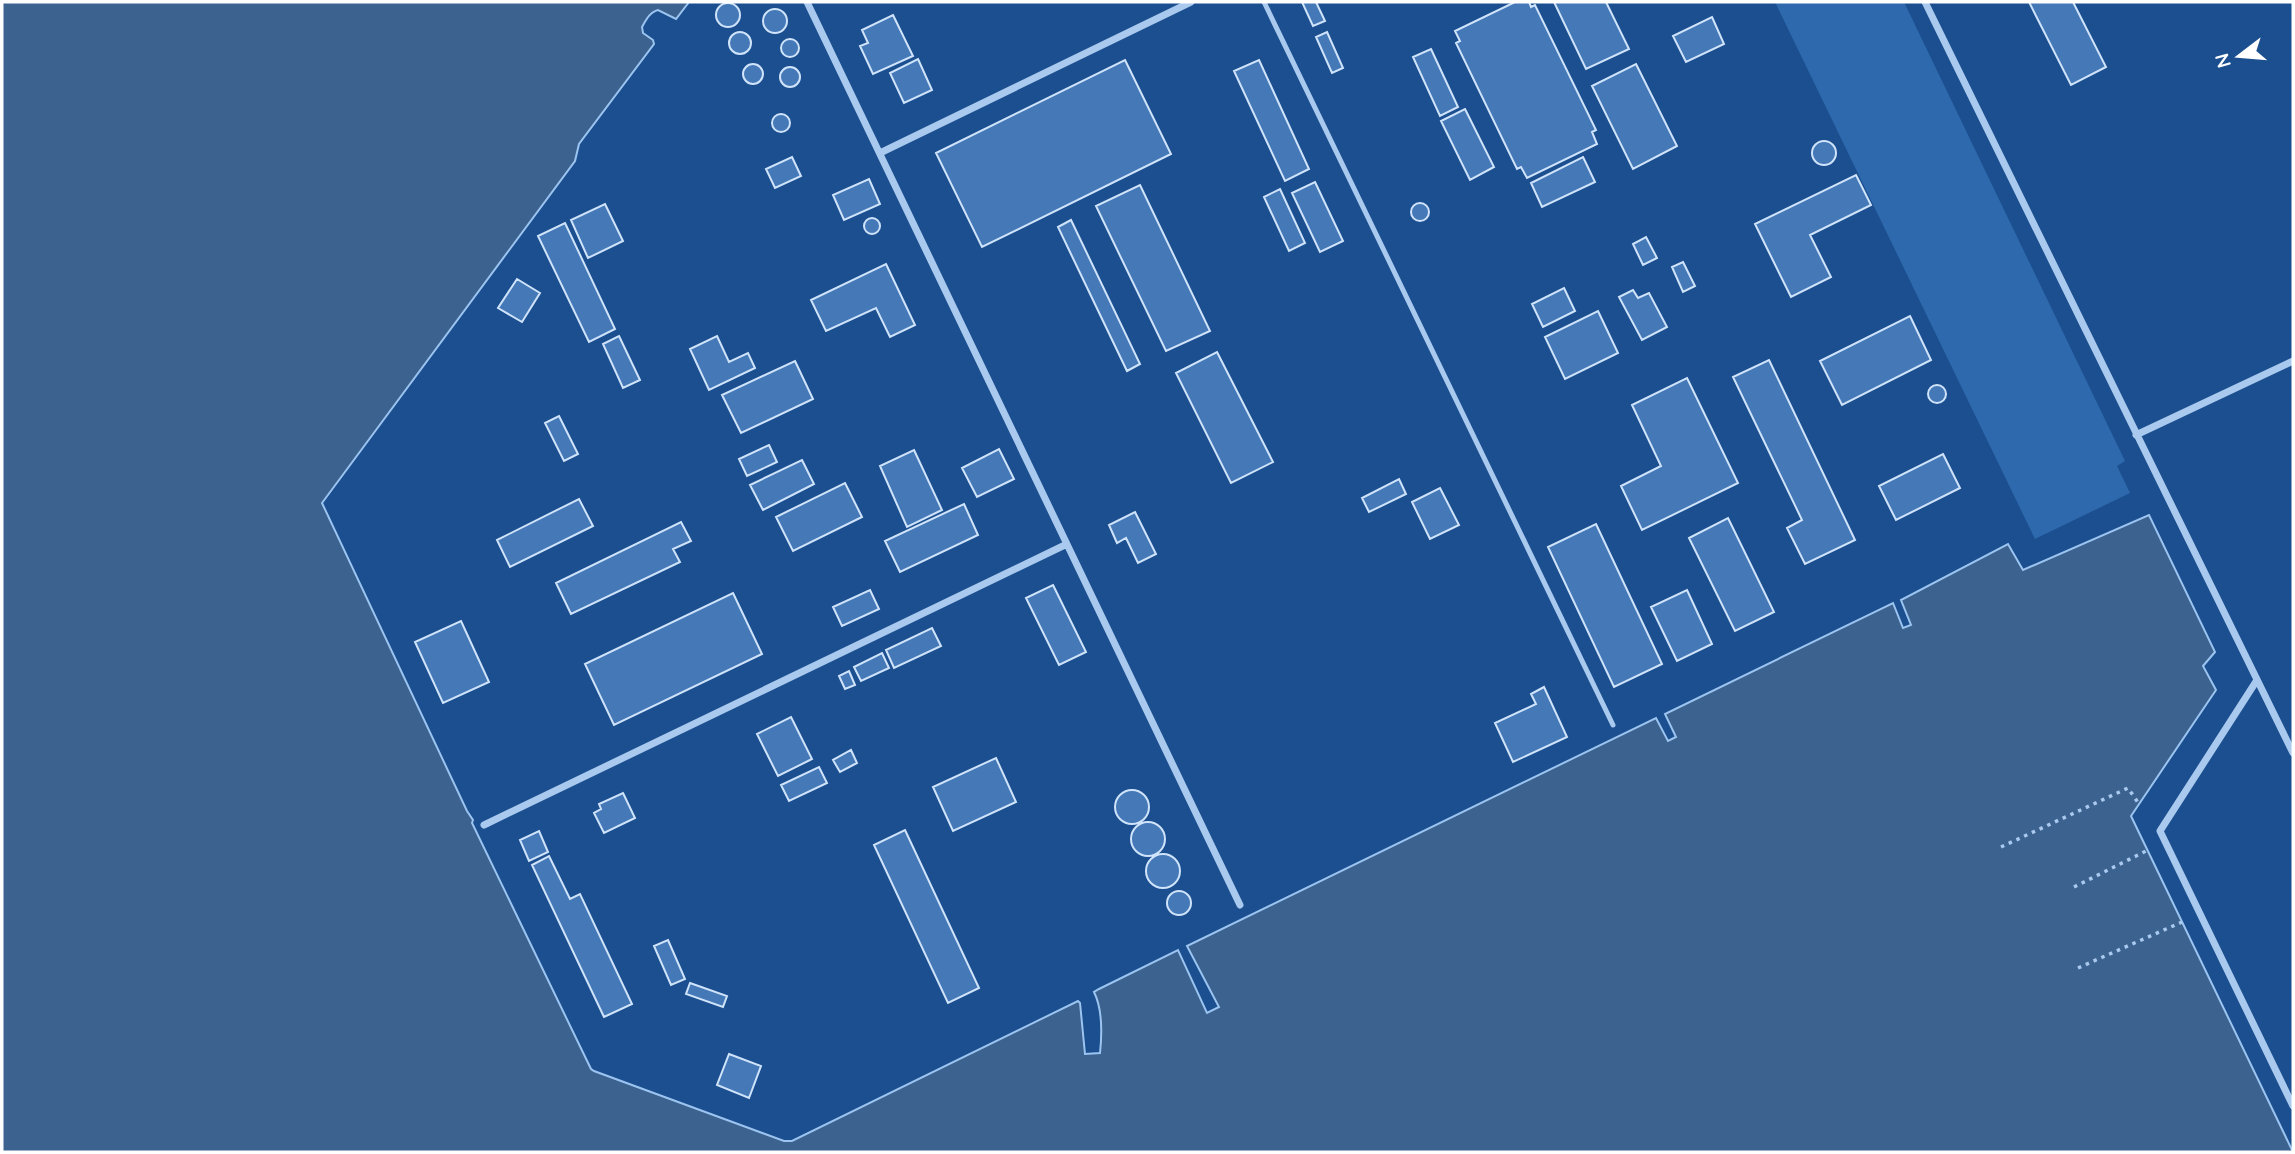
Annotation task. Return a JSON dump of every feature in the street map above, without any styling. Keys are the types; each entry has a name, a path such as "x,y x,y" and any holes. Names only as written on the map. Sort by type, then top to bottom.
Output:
{"street":[{"path":"807,2 1240,905"},
{"path":"880,153 1191,2"},
{"path":"1925,2 2293,753"},
{"path":"2136,435 2293,361"},
{"path":"484,825 1067,544"},
{"path":"2257,680 2161,831 2293,1106"}],"lane":[{"path":"1264,2 1613,725"}],"path":[{"path":"2001,847 2128,788 2138,804"},
{"path":"2074,887 2148,850"},
{"path":"2078,968 2182,922"}],"shaded area":[{"path":"2,2 689,2 676,19 658,10 648,17 642,27 643,33 653,40 654,44 579,144 575,161 322,503 473,820 472,823 594,1071 784,1141 792,1141 1078,1001 1085,1054 1100,1053 1100,1014 1094,992 1099,989 1178,950 1207,1013 1219,1007 1187,946 1656,718 1668,741 1676,737 1665,714 1893,603 1903,628 1911,625 1901,600 2008,544 2023,570 2149,515 2215,652 2203,666 2216,690 2131,816 2293,1152 2,1152"},
{"path":"1775,2 1904,2 2125,461 2117,466 2130,493 2035,539"}],"building":[{"path":"1302,2 1316,2 1325,21 1313,26"},
{"path":"1515,2 1529,2 1531,7 1535,5 1596,130 1592,132 1597,144 1527,178 1521,167 1517,169 1456,43 1460,41 1455,31"},
{"path":"1554,2 1606,2 1629,49 1586,69"},
{"path":"2029,2 2073,2 2106,67 2071,85"},
{"path":"728,3 736,7 740,15 736,23 728,27 720,23 716,15 720,7"},
{"path":"775,9 783,13 787,21 783,29 775,33 767,29 763,21 767,13"},
{"path":"893,15 913,56 873,74 860,46 868,43 862,30"},
{"path":"1712,17 1724,44 1686,62 1673,36"},
{"path":"740,32 748,35 751,43 748,51 740,54 732,51 729,43 732,35"},
{"path":"1327,32 1343,68 1332,73 1316,37"},
{"path":"786,39 794,39 799,48 797,55 786,57 781,52 781,44"},
{"path":"1431,49 1458,107 1440,116 1413,57"},
{"path":"918,59 932,90 904,103 890,73"},
{"path":"1125,60 1171,154 982,247 936,153"},
{"path":"1259,60 1309,169 1285,181 1234,71"},
{"path":"753,64 760,67 763,74 760,81 753,84 746,81 743,74 746,67"},
{"path":"1636,64 1677,146 1633,169 1592,86"},
{"path":"786,67 794,67 800,77 794,87 786,87 780,81 780,73"},
{"path":"1465,109 1494,167 1470,180 1441,121"},
{"path":"781,114 787,117 790,123 787,129 781,132 775,129 772,123 775,117"},
{"path":"1824,141 1835,148 1836,153 1829,164 1824,165 1813,158 1812,153 1819,142"},
{"path":"792,157 801,176 775,188 766,169"},
{"path":"1583,157 1595,182 1542,207 1531,183"},
{"path":"1856,175 1871,205 1810,235 1831,277 1791,297 1755,224"},
{"path":"869,179 880,204 844,220 833,195"},
{"path":"1315,182 1343,241 1320,252 1292,193"},
{"path":"1140,185 1210,331 1166,351 1096,206"},
{"path":"1280,189 1305,243 1289,251 1264,197"},
{"path":"1420,203 1426,206 1429,212 1426,218 1420,221 1414,218 1411,212 1414,206"},
{"path":"605,204 623,241 588,258 571,220"},
{"path":"872,218 878,220 878,232 872,234 866,232 864,226 866,220"},
{"path":"1071,220 1140,364 1127,371 1058,227"},
{"path":"565,223 615,329 589,342 538,236"},
{"path":"1646,237 1657,258 1643,265 1633,244"},
{"path":"1683,262 1695,286 1683,292 1672,267"},
{"path":"886,264 915,325 890,337 876,308 826,331 811,300"},
{"path":"517,279 540,293 522,322 498,308"},
{"path":"1564,288 1575,311 1543,327 1532,304"},
{"path":"1633,290 1638,298 1649,293 1667,327 1642,340 1619,297"},
{"path":"1598,311 1618,353 1565,379 1545,337"},
{"path":"1910,316 1931,360 1842,405 1820,361"},
{"path":"619,336 640,380 623,388 603,344"},
{"path":"717,336 729,362 748,353 755,368 709,390 690,349"},
{"path":"1217,352 1273,462 1231,483 1176,373"},
{"path":"1769,360 1855,540 1805,564 1787,528 1802,520 1733,377"},
{"path":"795,361 813,399 741,433 722,395"},
{"path":"1687,378 1738,483 1642,530 1621,486 1661,466 1632,405"},
{"path":"1933,385 1941,385 1946,394 1944,401 1933,403 1928,398 1928,390"},
{"path":"559,416 578,454 564,461 545,423"},
{"path":"769,445 777,462 747,476 739,459"},
{"path":"999,449 1014,479 977,497 962,468"},
{"path":"914,450 942,510 907,527 880,466"},
{"path":"1943,454 1960,488 1896,520 1879,486"},
{"path":"802,460 814,484 763,510 750,485"},
{"path":"1399,479 1406,494 1369,512 1362,498"},
{"path":"845,483 862,517 793,551 776,517"},
{"path":"1440,488 1459,525 1430,539 1412,502"},
{"path":"579,499 593,526 510,567 497,540"},
{"path":"964,504 978,535 900,572 885,541"},
{"path":"1135,512 1156,554 1138,563 1126,538 1117,543 1109,525"},
{"path":"1728,518 1774,612 1735,631 1689,538"},
{"path":"681,522 691,541 673,549 680,562 571,614 556,583"},
{"path":"1596,524 1662,664 1614,687 1548,547"},
{"path":"1053,585 1086,652 1059,665 1026,598"},
{"path":"870,590 879,609 842,626 833,607"},
{"path":"1687,590 1712,644 1677,661 1651,607"},
{"path":"733,593 762,654 614,725 585,664"},
{"path":"461,621 489,682 443,703 415,642"},
{"path":"932,628 941,646 894,668 886,650"},
{"path":"882,653 889,668 861,681 854,667"},
{"path":"849,671 855,685 845,689 839,676"},
{"path":"1544,687 1567,737 1513,762 1495,723 1536,704 1531,694"},
{"path":"791,717 812,759 778,776 757,734"},
{"path":"851,750 857,763 840,772 833,760"},
{"path":"996,758 1016,802 953,831 933,787"},
{"path":"819,767 827,783 789,801 781,785"},
{"path":"1132,790 1144,795 1149,807 1144,819 1132,824 1120,819 1115,807 1120,795"},
{"path":"623,793 635,818 604,833 594,813 601,809 599,804"},
{"path":"1148,822 1160,827 1165,839 1160,851 1148,856 1136,851 1131,839 1136,827"},
{"path":"905,830 979,988 948,1003 874,845"},
{"path":"539,831 548,852 529,861 520,840"},
{"path":"1163,854 1175,859 1180,871 1175,883 1163,888 1151,883 1146,871 1151,859"},
{"path":"549,856 570,899 580,894 632,1004 604,1017 532,865"},
{"path":"1179,891 1188,894 1191,903 1188,912 1179,915 1170,912 1167,903 1170,894"},
{"path":"668,940 685,979 671,985 654,946"},
{"path":"690,983 727,996 723,1007 686,994"},
{"path":"729,1054 761,1066 749,1098 717,1085"}]}
